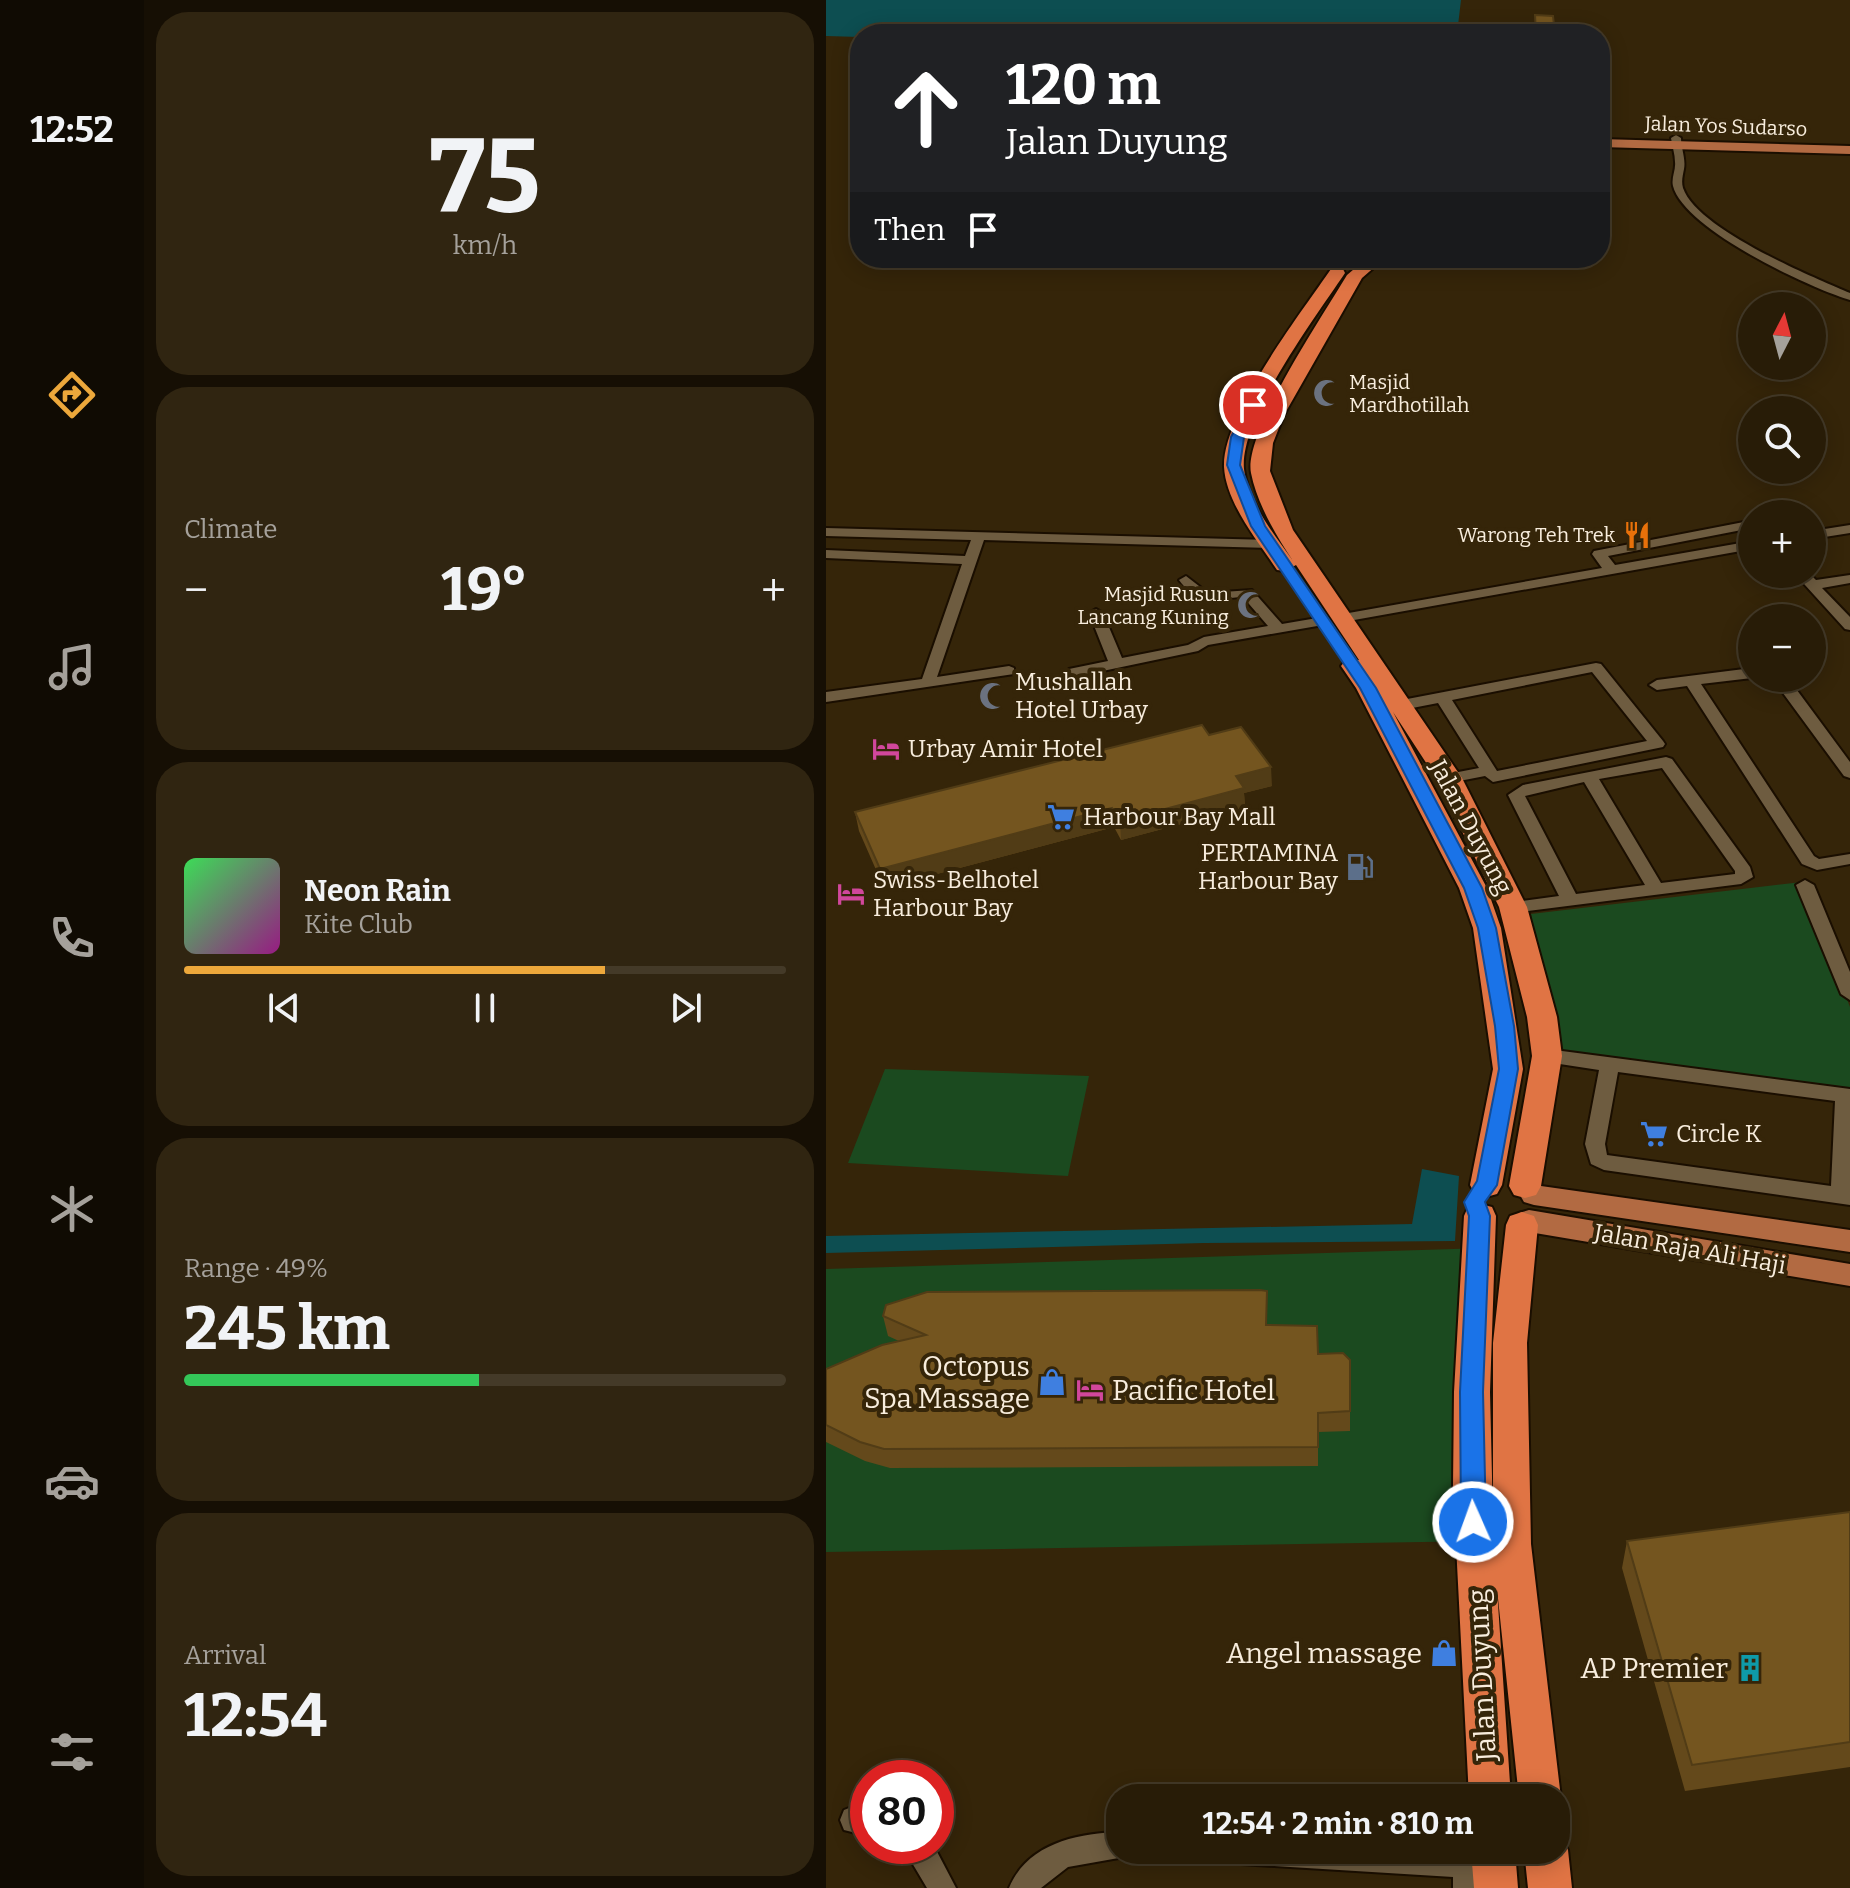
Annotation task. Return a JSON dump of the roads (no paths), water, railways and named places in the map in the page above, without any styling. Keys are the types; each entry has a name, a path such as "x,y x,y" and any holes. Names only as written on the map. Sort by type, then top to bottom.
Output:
{"highway":[{"name":"Jalan Duyung","path":"1340,268 1263,388 1237,437 1234,465 1258,526 1270,544 1402,705 1444,772 1513,907 1542,1017 1547,1056 1510,1343 1512,1544 1538,1784"},
{"name":"Jalan Duyung","path":"1364,268 1355,275 1268,428 1260,471 1283,530 1333,619 1473,888 1487,928 1501,1007 1508,1069 1483,1200 1472,1392 1472,1486 1489,1784"},
{"path":"1263,388 1290,390"},
{"path":"1414,772 1444,772"},
{"path":"1504,1180 1528,1207 1504,1228 1483,1200 1504,1180"},
{"path":"1547,1864 1550,1888"}],"main road":[{"name":"Jalan Yos Sudarso","path":"1610,137 1850,150"},
{"name":"Jalan Yos Sudarso","path":"1610,143 1850,143"},
{"name":"Jalan Raja Ali Haji","path":"1528,1207 1679,1215 1850,1241"},
{"name":"Jalan Raja Ali Haji","path":"1528,1207 1675,1247 1850,1275"},
{"path":"1675,1247 1679,1215"}],"street":[{"path":"1676,142 1680,164 1677,186 1685,202 1704,219 1753,251 1850,297"},
{"path":"1612,571 1599,554 1738,528"},
{"path":"1826,533 1850,529"},
{"path":"826,532 1270,544"},
{"path":"928,682 979,536"},
{"path":"1074,672 1193,648 1204,641 1738,548"},
{"path":"826,554 969,560"},
{"path":"1826,583 1850,579"},
{"path":"1186,580 1194,592 1203,597 1247,593 1278,628"},
{"path":"1817,588 1850,626"},
{"path":"1096,613 1117,664"},
{"path":"1402,705 1596,667 1657,744 1493,777 1443,698"},
{"path":"826,697 1009,671"},
{"path":"1657,685 1738,675"},
{"path":"1691,681 1808,860 1817,865 1850,859"},
{"path":"1790,692 1850,773"},
{"path":"1513,907 1741,879 1745,874 1669,764 1657,763 1523,790 1516,795 1569,898"},
{"path":"1444,772 1488,771"},
{"path":"1589,776 1656,889"},
{"path":"1805,885 1844,959 1850,994"},
{"path":"1547,1056 1610,1063 1847,1095 1845,1197 1598,1159 1595,1144 1610,1063"},
{"path":"1023,1888 1043,1866 1062,1854 1088,1846 1106,1846"},
{"path":"929,1864 942,1888"},
{"path":"1396,1864 1484,1872"}],"water":[{"path":"826,0 1461,0 1458,24 850,24 850,37 826,36"},
{"path":"1422,1169 1459,1176 1455,1241 1204,1243 826,1253 826,1236 1412,1224"}],"place":[{"name":"Masjid Mardhotillah","path":"1327,393"},
{"name":"Warong Teh Trek","path":"1637,535"},
{"name":"Masjid Rusun Lancang Kuning","path":"1251,605"},
{"name":"Mushallah Hotel Urbay","path":"993,696"},
{"name":"Urbay Amir Hotel","path":"886,749"},
{"name":"Harbour Bay Mall","path":"1061,817"},
{"name":"PERTAMINA Harbour Bay","path":"1360,867"},
{"name":"Swiss-Belhotel Harbour Bay","path":"851,894"},
{"name":"Circle K","path":"1654,1134"},
{"name":"Octopus Spa Massage","path":"1052,1382"},
{"name":"Pacific Hotel","path":"1090,1390"},
{"name":"Angel massage","path":"1444,1653"},
{"name":"AP Premier","path":"1750,1668"}]}
